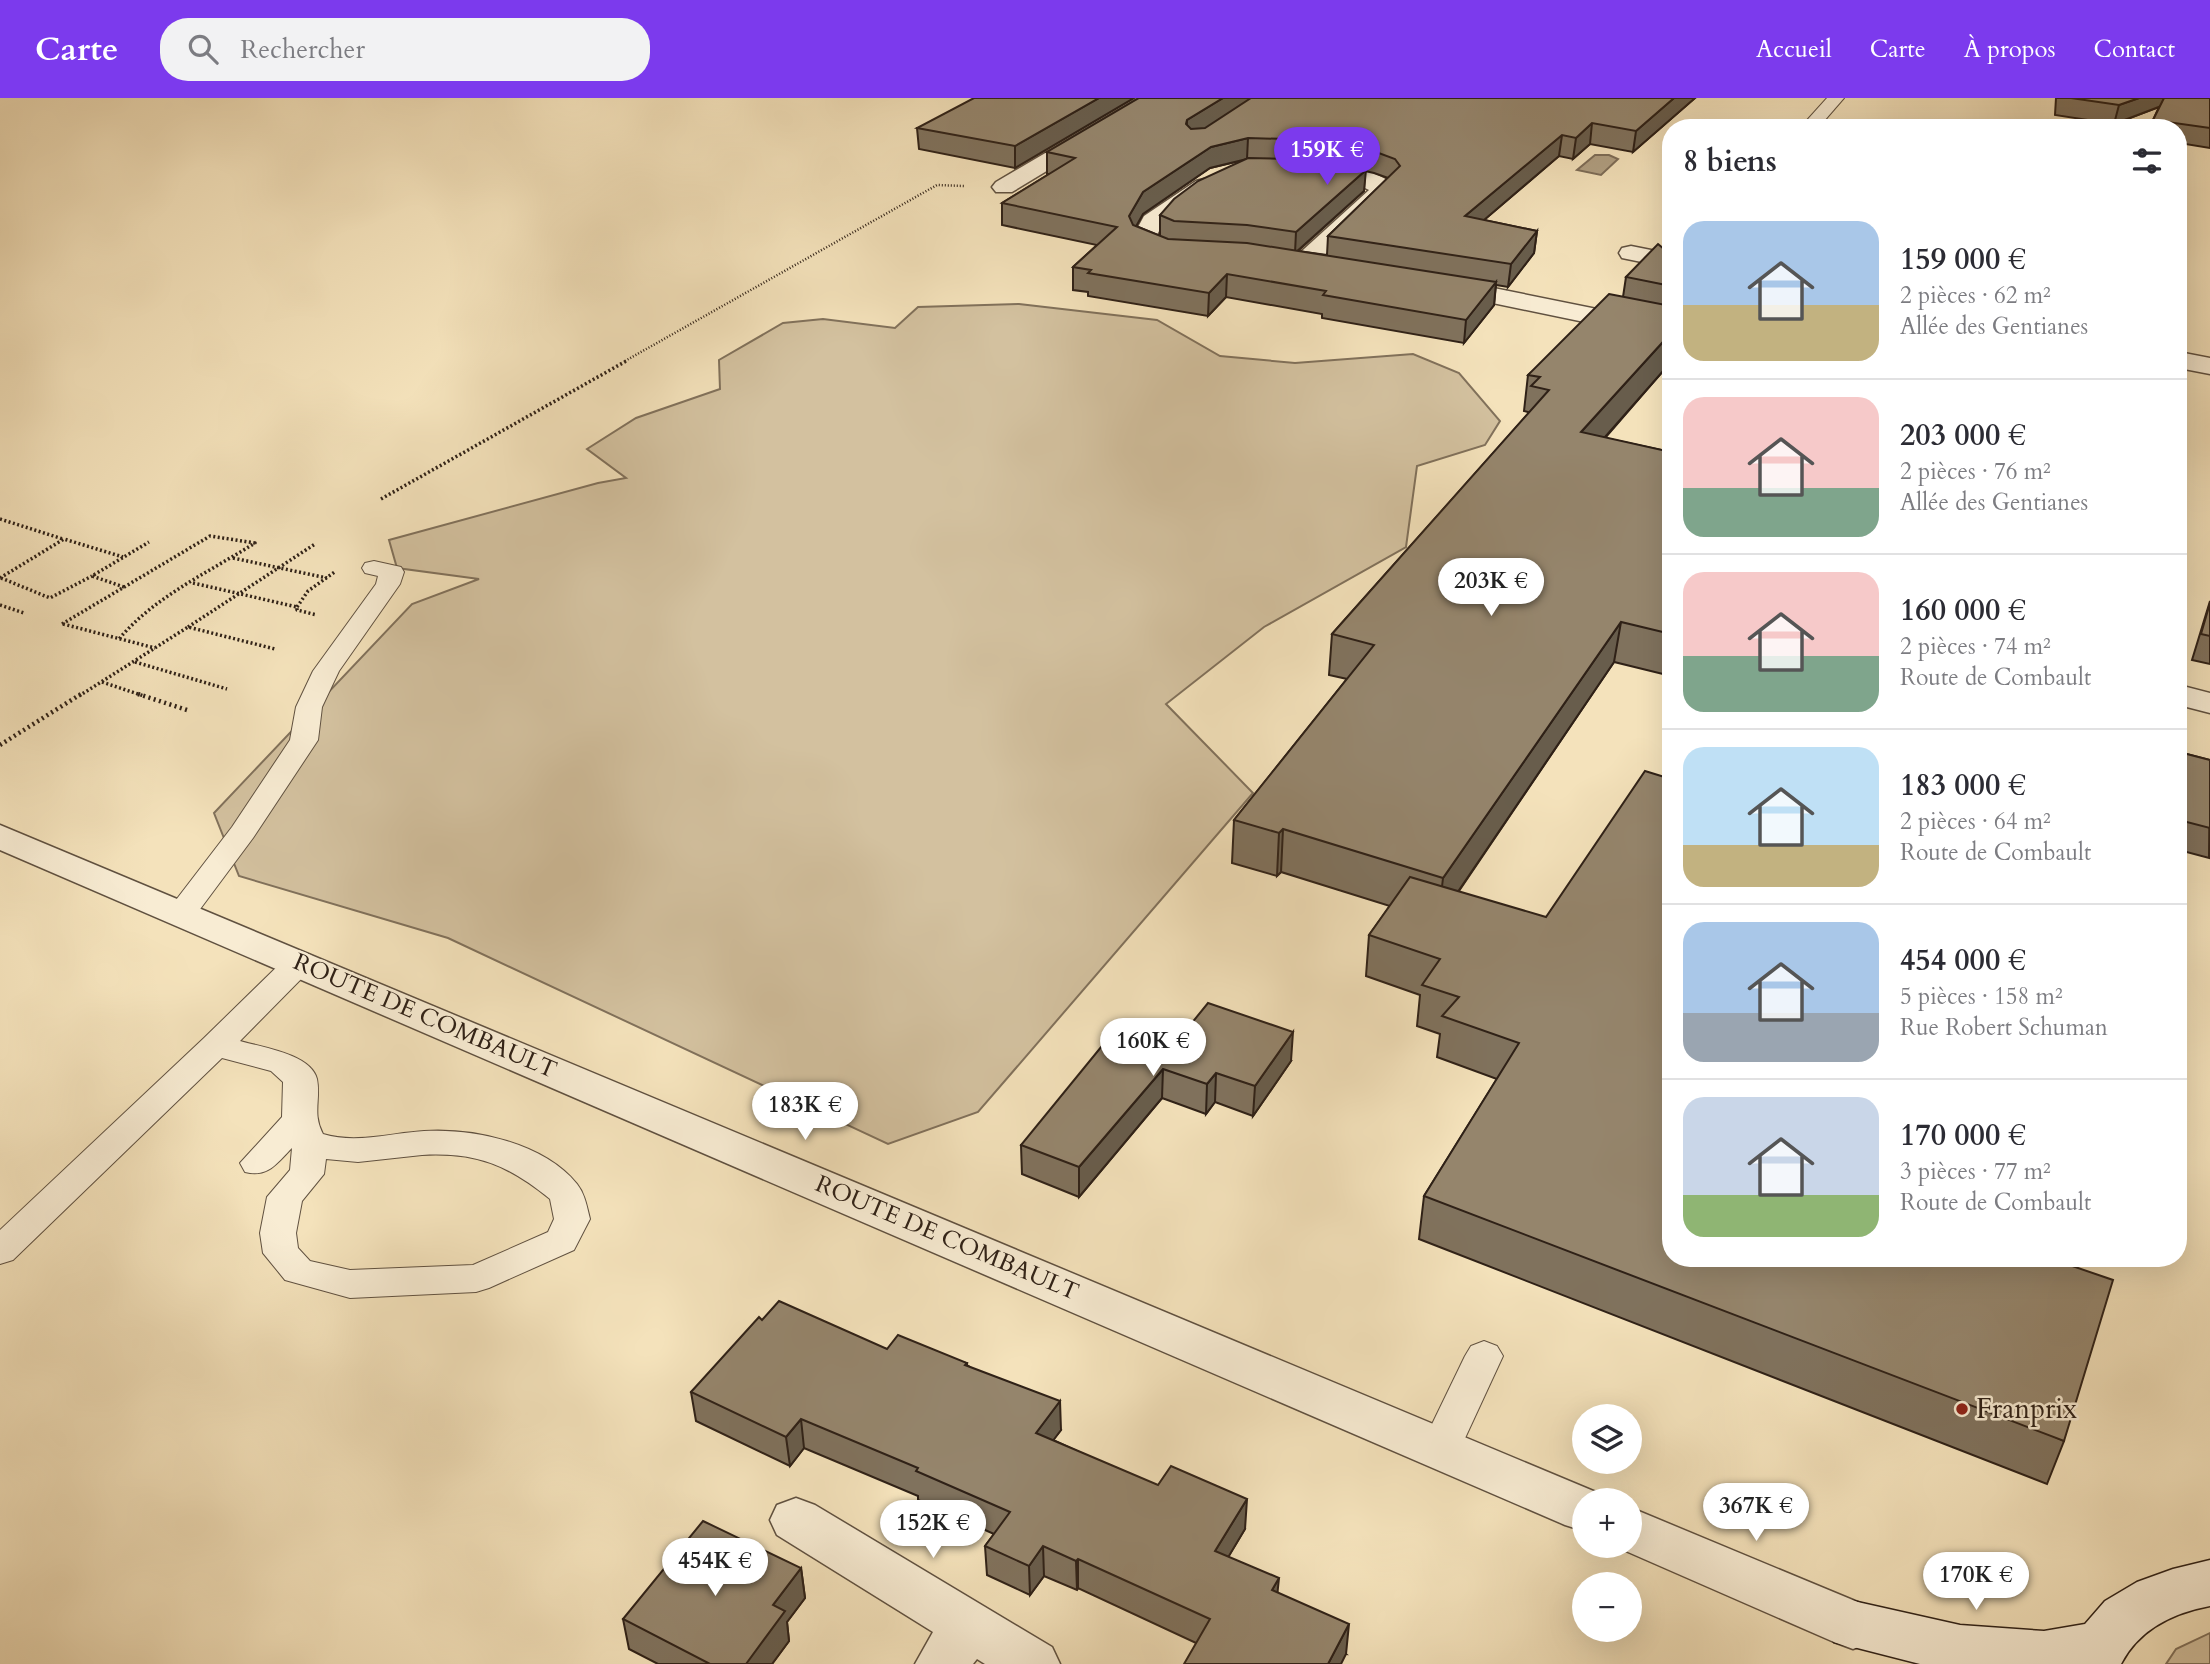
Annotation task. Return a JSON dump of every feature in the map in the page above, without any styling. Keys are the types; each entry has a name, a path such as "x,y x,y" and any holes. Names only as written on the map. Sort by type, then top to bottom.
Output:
{"street":[{"path":"1004,187 1154,98"},
{"path":"1284,169 1356,175 1384,188 1301,265"},
{"path":"1207,254 1168,253 1143,240 1152,221 1219,176 1228,174"},
{"path":"1631,253 1662,259"},
{"path":"1274,261 1328,269"},
{"path":"1423,283 1478,291 1662,330"},
{"path":"2187,362 2210,366"},
{"path":"2187,697 2210,703"},
{"name":"ROUTE DE COMBAULT","path":"0,836 1572,1505"},
{"path":"796,1520 956,1645 1032,1664"},
{"path":"1642,1536 1853,1625 1923,1664"},
{"path":"1853,1625 1960,1649 2044,1655 2096,1655 2120,1621 2210,1561"},
{"path":"2146,1602 2183,1587 2210,1583"}],"lane":[{"path":"1816,119 1836,98"},
{"path":"181,913 243,832 303,740 309,707 326,671 388,584 392,572 374,568"},
{"path":"0,1251 216,1046 300,962"},
{"path":"216,1046 282,1063 300,1078 307,1174 285,1197 278,1233 281,1253 298,1271 350,1284 476,1278 561,1241 572,1219 565,1194 543,1174 516,1156 476,1146 437,1142 362,1150 328,1150 304,1131"},
{"path":"257,1163 304,1131"},
{"path":"1440,1449 1484,1356"}],"path":[{"path":"381,499 937,185 1004,187"},
{"path":"0,519 123,557"},
{"path":"119,639 123,632 148,612 255,543 210,536 62,624 119,639 155,648"},
{"path":"0,578 64,539"},
{"path":"0,578 50,598 149,542"},
{"path":"0,745 188,628 315,544"},
{"path":"232,558 281,566 327,578"},
{"path":"297,607 306,592 339,569 352,565 374,568"},
{"path":"92,576 124,587"},
{"path":"193,583 297,607 297,610 306,613 359,623"},
{"path":"0,605 24,613"},
{"path":"188,628 275,649"},
{"path":"134,661 227,689"},
{"path":"102,681 190,711"}],"shaded area":[{"path":"1595,155 1609,155 1618,159 1601,175 1577,170"},
{"path":"1019,304 1157,320 1220,356 1295,363 1413,354 1459,373 1500,421 1485,445 1417,466 1406,547 1264,627 1166,704 1253,793 978,1112 888,1144 448,938 239,876 214,813 412,604 479,579 397,568 389,540 598,483 626,478 587,449 636,418 720,389 719,360 783,323 823,319 895,328 918,307"},
{"path":"2210,1633 2210,1664 2166,1664 2176,1649"}],"building":[{"path":"974,98 1099,98 1015,146 917,128"},
{"path":"1139,98 1223,98 1187,120 1186,124 1191,129 1205,128 1251,98 1674,98 1636,131 1592,123 1576,138 1562,135 1465,216 1537,231 1511,264 1328,236 1400,166 1395,159 1376,152 1323,140 1248,138 1211,147 1143,192 1129,216 1133,225 1168,239 1247,243 1496,282 1466,320 1323,295 1326,291 1227,274 1209,293 1088,273 1091,270 1073,267 1117,227 1002,203 1075,158 1047,152"},
{"path":"2071,98 2139,98 2119,105"},
{"path":"2164,98 2210,98 2210,128 2187,125 2187,119 2154,119"},
{"path":"1248,158 1325,160 1366,170 1296,232 1247,225 1174,221 1160,215 1174,199 1198,181"},
{"path":"1658,244 1662,247 1662,284 1626,277"},
{"path":"1609,294 1662,304 1662,343 1581,432 1662,450 1662,632 1621,622 1443,878 1283,829 1279,833 1234,820 1374,645 1332,634 1549,390 1531,386 1540,377 1528,375"},
{"path":"2210,603 2210,636 2201,634"},
{"path":"2187,754 2210,760 2210,828 2187,822"},
{"path":"1645,771 1662,776 1662,1267 2075,1267 2113,1280 2064,1441 1424,1196 1519,1043 1442,1016 1459,997 1422,985 1440,959 1369,935 1410,877 1546,917"},
{"path":"1208,1003 1293,1032 1255,1086 1216,1073 1207,1084 1163,1069 1079,1167 1021,1145 1106,1041 1161,1061"},
{"path":"779,1301 887,1349 898,1335 967,1363 965,1365 1060,1401 1036,1433 1158,1485 1171,1466 1247,1499 1215,1551 1279,1578 1272,1590 1349,1624 1328,1664 1184,1664 1210,1619 1078,1559 1076,1561 1043,1546 1029,1566 985,1546 1010,1512 916,1471 918,1468 801,1419 786,1437 691,1392 759,1317 762,1320"},
{"path":"703,1521 801,1568 773,1605 785,1611 746,1664 710,1664 623,1619"}],"place":[{"name":"Franprix","path":"1962,1409"}]}
